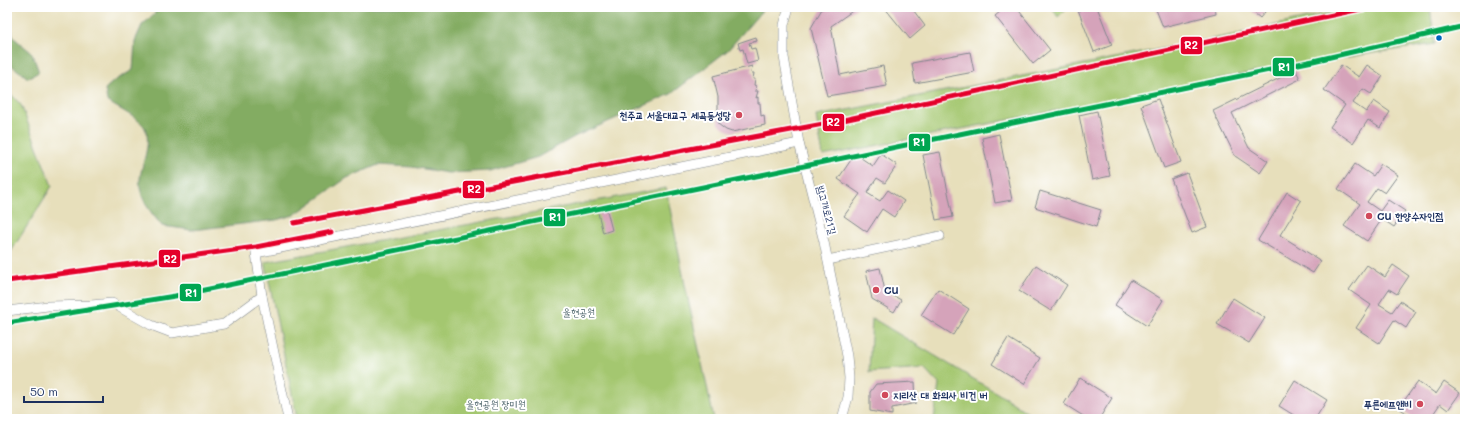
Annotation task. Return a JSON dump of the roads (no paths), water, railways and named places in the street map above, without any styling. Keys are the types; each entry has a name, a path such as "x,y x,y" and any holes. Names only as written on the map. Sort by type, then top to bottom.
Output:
{"street":[{"name":"밤고개로21길","path":"789,7 784,25 784,57 798,143 828,260 847,356 849,378 848,397 842,419"},
{"path":"288,419 262,296 256,253 798,143"},
{"path":"828,260 940,236"},
{"path":"7,311 48,306 91,305 112,302 151,325 172,333 224,324 262,296"}],"place":[{"name":"천주교 서울대교구 세곡동성당","path":"739,115"},
{"name":"CU 한양수자인점","path":"1369,216"},
{"name":"CU","path":"876,290"},
{"name":"지리산 대 화의사 비건 버","path":"885,395"},
{"name":"푸른에프앤비","path":"1420,404"}],"park label":[{"name":"율현공원","path":"579,312"},
{"name":"율현공원 장미원","path":"496,404"}]}
